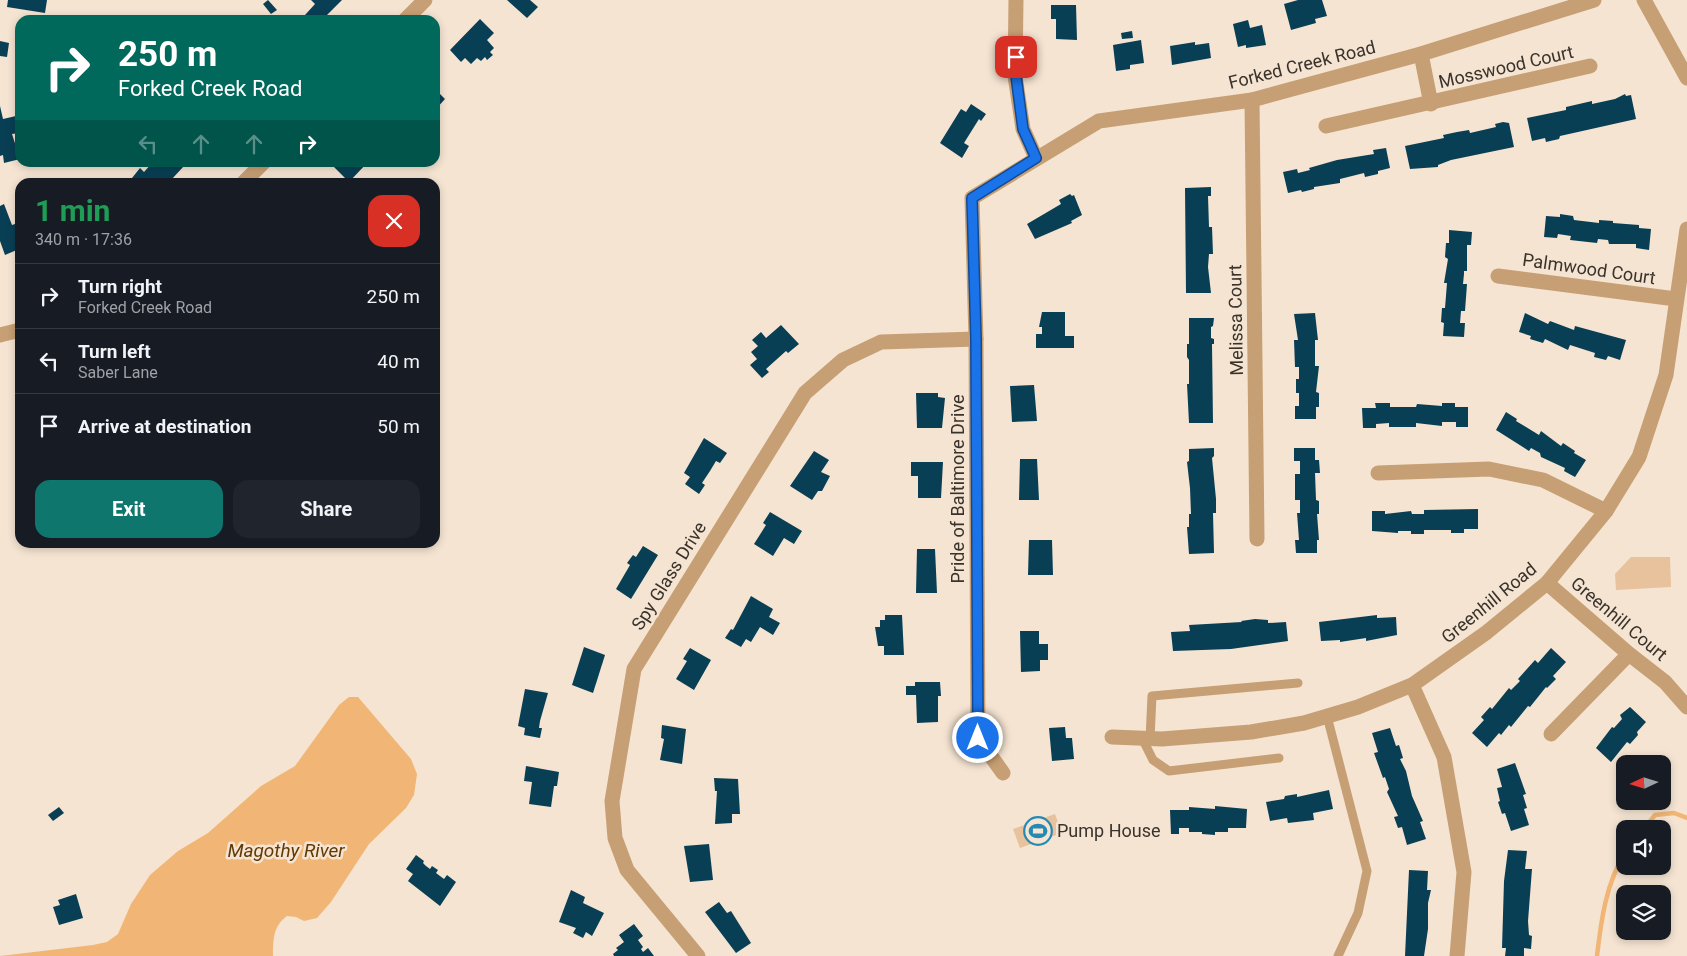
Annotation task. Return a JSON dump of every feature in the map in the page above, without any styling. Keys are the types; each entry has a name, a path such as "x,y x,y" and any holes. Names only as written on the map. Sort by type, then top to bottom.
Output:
{"street":[{"path":"410,15 425,0"},
{"path":"1016,0 1017,85 1023,129 1036,158"},
{"name":"Forked Creek Road","path":"972,198 1099,121 1252,100 1421,54 1594,0"},
{"path":"1644,0 1687,78"},
{"name":"Mosswood Court","path":"1421,54 1431,104"},
{"name":"Mosswood Court","path":"1326,126 1431,104 1590,66"},
{"name":"Melissa Court","path":"1252,100 1257,539"},
{"path":"248,178 259,167"},
{"name":"Pride of Baltimore Drive","path":"972,198 976,339 978,738 1003,773"},
{"name":"Greenhill Road","path":"1112,737 1146,738 1251,732 1327,716 1358,707 1412,685 1487,632 1547,583 1606,511 1639,457 1666,375 1687,229"},
{"name":"Palmwood Court","path":"1498,276 1676,299"},
{"path":"0,335 15,331"},
{"name":"Spy Glass Drive","path":"698,956 627,870 615,838 612,801 634,669 805,393 843,360 881,342 976,339"},
{"path":"1378,473 1489,469 1544,480 1606,511"},
{"name":"Greenhill Court","path":"1547,583 1629,654 1665,682 1687,707"},
{"path":"1551,734 1629,654"},
{"path":"1412,685 1444,757 1464,872 1457,956"}],"lane":[{"path":"1279,758 1169,771 1153,760 1146,738 1152,696 1298,683"},
{"path":"1327,716 1367,871 1358,913 1338,956"}],"shaded area":[{"path":"1631,557 1670,557 1671,587 1616,590 1615,574"},
{"name":"Pump House","path":"1055,814 1062,833 1020,848 1013,829"}],"water":[{"name":"Magothy River","path":"349,697 358,697 411,759 417,774 414,795 406,808 369,844 331,902 317,918 304,921 296,917 287,916 282,920 276,929 273,956 0,956 93,945 107,942 118,934 131,904 150,875 178,851 208,833 261,786 295,766 339,705"}],"building":[{"path":"8,0 47,0 45,13 7,7"},
{"path":"268,0 277,10 271,14 263,4"},
{"path":"311,0 342,0 327,15 305,15 315,4"},
{"path":"507,0 530,0 538,7 527,18"},
{"path":"1298,0 1322,0 1327,16 1315,19 1316,23 1291,30 1284,4"},
{"path":"1051,5 1076,5 1077,40 1056,39 1056,19 1051,19"},
{"path":"480,19 494,33 487,40 494,48 490,52 493,55 487,60 485,57 481,61 477,58 471,64 465,58 461,62 450,50"},
{"path":"1248,20 1250,28 1262,25 1266,45 1246,48 1246,45 1238,47 1233,24"},
{"path":"1132,31 1133,38 1122,39 1121,33"},
{"path":"1141,40 1144,63 1130,65 1130,69 1116,71 1113,45"},
{"path":"0,41 9,43 7,57 0,56"},
{"path":"1195,42 1195,45 1209,43 1211,58 1172,65 1170,46"},
{"path":"440,94 445,99 440,104"},
{"path":"1625,94 1626,96 1631,95 1636,119 1560,136 1559,139 1546,142 1545,138 1532,141 1527,118 1566,110 1566,107 1592,101 1592,104 1615,99"},
{"path":"971,104 986,114 981,121 979,119 964,143 969,146 962,158 940,143 961,109 966,112"},
{"path":"0,106 3,119 15,116 15,134 12,134 15,143 15,160 4,163 3,155 0,156"},
{"path":"1509,123 1514,147 1451,160 1438,165 1438,167 1410,169 1405,146 1444,138 1443,135 1457,132 1469,130 1470,133 1496,127 1495,124"},
{"path":"1386,148 1390,168 1378,171 1378,174 1365,177 1364,173 1340,179 1340,183 1314,187 1314,189 1302,192 1301,190 1288,193 1283,172 1297,169 1298,173 1337,160 1374,154 1373,150"},
{"path":"148,167 183,167 173,178 132,178 140,168 144,172"},
{"path":"334,167 363,167 353,178 345,178"},
{"path":"1211,187 1211,196 1208,196 1209,227 1212,227 1213,254 1209,254 1208,267 1211,293 1186,293 1185,188"},
{"path":"1070,194 1074,195 1082,215 1071,221 1072,223 1035,239 1027,224 1061,204 1059,200"},
{"path":"4,204 12,225 15,224 15,251 5,255 0,241 0,206"},
{"path":"1560,214 1573,216 1574,220 1599,223 1599,220 1613,221 1613,223 1639,225 1639,228 1651,229 1649,250 1636,248 1636,244 1609,244 1608,240 1598,239 1597,243 1570,240 1571,236 1558,234 1557,238 1544,237 1546,216 1560,217"},
{"path":"1449,230 1472,232 1471,245 1467,245 1467,271 1464,271 1463,284 1467,284 1465,311 1461,311 1460,323 1465,323 1464,337 1443,336 1444,323 1441,322 1442,308 1445,308 1447,283 1444,283 1448,259 1445,257 1446,243 1449,243"},
{"path":"1042,312 1065,312 1065,336 1074,336 1074,348 1036,348 1036,334 1042,334 1042,327 1039,327"},
{"path":"1315,313 1318,340 1315,340 1315,366 1319,366 1316,392 1319,393 1319,407 1316,407 1316,419 1295,419 1295,406 1299,406 1299,393 1296,393 1296,379 1299,379 1299,367 1295,367 1294,340 1298,340 1294,314"},
{"path":"1525,313 1548,324 1550,321 1574,330 1575,326 1626,340 1620,360 1608,356 1606,360 1594,357 1595,353 1570,345 1568,350 1545,339 1543,343 1530,339 1531,336 1519,332"},
{"path":"1189,318 1214,318 1213,326 1211,327 1211,338 1214,339 1214,344 1212,344 1213,423 1189,423 1187,384 1189,384 1189,360 1187,357 1187,344 1189,344"},
{"path":"781,325 799,344 788,353 786,351 766,369 769,372 762,378 750,365 757,359 751,352 758,346 752,340 761,332 766,338"},
{"path":"1034,385 1037,421 1012,422 1010,386"},
{"path":"916,393 938,393 938,397 945,398 942,428 917,428"},
{"path":"1375,403 1390,403 1390,407 1416,407 1417,404 1442,406 1442,403 1455,403 1455,407 1468,407 1468,427 1456,427 1456,422 1442,422 1442,426 1416,423 1416,427 1389,427 1389,423 1376,424 1376,428 1363,428 1362,408 1376,408"},
{"path":"1506,412 1517,419 1516,421 1539,435 1541,431 1561,446 1563,443 1575,451 1574,453 1586,460 1575,477 1564,471 1565,468 1541,457 1540,453 1531,448 1529,451 1496,430"},
{"path":"704,438 727,453 720,463 716,461 702,483 705,485 699,494 685,484 690,477 684,473"},
{"path":"1214,448 1214,456 1212,458 1216,513 1213,513 1214,553 1189,554 1187,527 1189,527 1189,514 1191,514 1187,462 1189,461 1189,449"},
{"path":"1294,448 1315,448 1315,460 1319,460 1320,473 1315,473 1316,500 1319,501 1317,553 1296,553 1295,540 1299,540 1297,513 1300,513 1300,500 1295,500 1295,474 1300,474 1300,461 1294,461"},
{"path":"814,451 829,460 821,472 830,476 822,491 818,491 812,500 790,486"},
{"path":"1020,459 1037,459 1039,500 1019,500"},
{"path":"911,462 943,462 941,498 918,498 918,476 911,476"},
{"path":"1478,509 1478,529 1464,529 1464,533 1451,533 1451,530 1424,530 1424,534 1411,534 1411,531 1398,531 1398,533 1372,531 1372,511 1385,511 1385,514 1411,511 1412,514 1424,514 1424,510"},
{"path":"770,512 802,531 794,544 784,538 773,556 754,544 766,525 763,523"},
{"path":"1029,540 1052,540 1053,575 1028,575"},
{"path":"643,546 658,555 631,599 616,589 630,565 627,563 633,555 636,557"},
{"path":"917,549 935,549 937,593 916,593"},
{"path":"751,596 773,609 769,617 780,623 773,635 760,627 751,642 746,639 741,647 725,638 731,629 733,630"},
{"path":"885,615 902,615 904,655 884,655 884,646 878,646 875,627 880,627 880,620 885,620"},
{"path":"1377,615 1377,618 1396,617 1397,635 1366,641 1366,638 1340,642 1340,640 1321,641 1319,622"},
{"path":"1255,619 1268,620 1268,623 1286,622 1288,641 1231,649 1173,651 1171,632 1190,631 1189,625 1242,622"},
{"path":"1020,631 1039,631 1039,644 1048,644 1048,660 1040,660 1040,671 1021,672"},
{"path":"584,647 605,655 593,693 572,685"},
{"path":"690,648 711,660 694,690 676,679 687,661 683,659"},
{"path":"1551,648 1566,662 1553,676 1556,679 1546,687 1530,707 1528,706 1511,727 1509,725 1501,735 1499,733 1487,747 1472,733 1484,720 1481,717 1490,707 1492,709 1509,688 1511,690 1520,681 1518,679 1535,660 1538,663"},
{"path":"915,682 940,682 941,696 938,696 938,722 917,723 916,695 906,695 906,686 915,686"},
{"path":"525,689 548,693 540,721 539,728 542,728 540,738 524,735 525,728 518,726"},
{"path":"1630,707 1646,722 1637,732 1638,735 1630,744 1627,742 1611,762 1596,748 1612,727 1614,728 1622,719 1620,715"},
{"path":"662,725 686,729 682,764 660,760 664,739 661,738"},
{"path":"1065,727 1066,738 1072,738 1074,759 1052,761 1049,728"},
{"path":"1390,728 1396,746 1399,745 1400,748 1403,758 1400,759 1406,771 1412,796 1423,821 1420,822 1426,839 1407,845 1402,827 1398,828 1394,817 1398,816 1387,792 1389,789 1385,777 1383,778 1374,753 1378,752 1372,733"},
{"path":"1515,763 1526,794 1523,795 1527,808 1524,809 1529,825 1511,831 1505,813 1502,814 1498,802 1500,801 1497,788 1502,787 1497,769"},
{"path":"526,766 559,772 557,786 554,786 551,807 529,804 532,782 524,781"},
{"path":"714,778 738,779 740,814 732,814 732,823 715,824 717,791 715,791"},
{"path":"1329,790 1333,809 1313,813 1314,820 1288,823 1287,818 1270,821 1266,802 1284,799 1285,796 1297,794 1297,797"},
{"path":"1215,806 1247,809 1246,828 1228,828 1228,832 1215,832 1215,835 1189,832 1189,828 1179,828 1179,834 1171,834 1170,810 1189,810 1189,807 1215,809"},
{"path":"59,807 64,813 53,821 48,815"},
{"path":"709,844 713,880 690,882 684,846"},
{"path":"1508,850 1527,851 1525,869 1532,869 1528,921 1529,935 1532,936 1531,949 1524,948 1524,956 1505,956 1506,948 1502,948 1504,881"},
{"path":"416,855 430,869 432,866 438,870 436,873 444,879 447,875 456,882 440,906 408,881 413,874 406,869"},
{"path":"1409,870 1428,871 1427,890 1431,890 1428,903 1428,929 1424,956 1405,956"},
{"path":"571,890 585,897 583,903 604,913 592,936 586,932 583,938 573,933 576,928 559,922"},
{"path":"76,894 83,918 59,925 53,907 60,905 58,900"},
{"path":"719,902 727,913 731,911 751,943 736,953 705,912"},
{"path":"634,924 643,936 638,940 643,947 641,949 643,952 648,948 654,956 614,956 613,954 618,950 616,948 624,942 619,935"}],"waterway":[{"path":"1651,820 1655,815 1674,813 1687,818"},
{"path":"1597,956 1603,916 1616,871"}],"place":[{"name":"Pump House","path":"1038,831"}],"route":[{"path":"978,738 976,339 972,198 1036,158 1023,129 1016,76 1016,57"}]}
